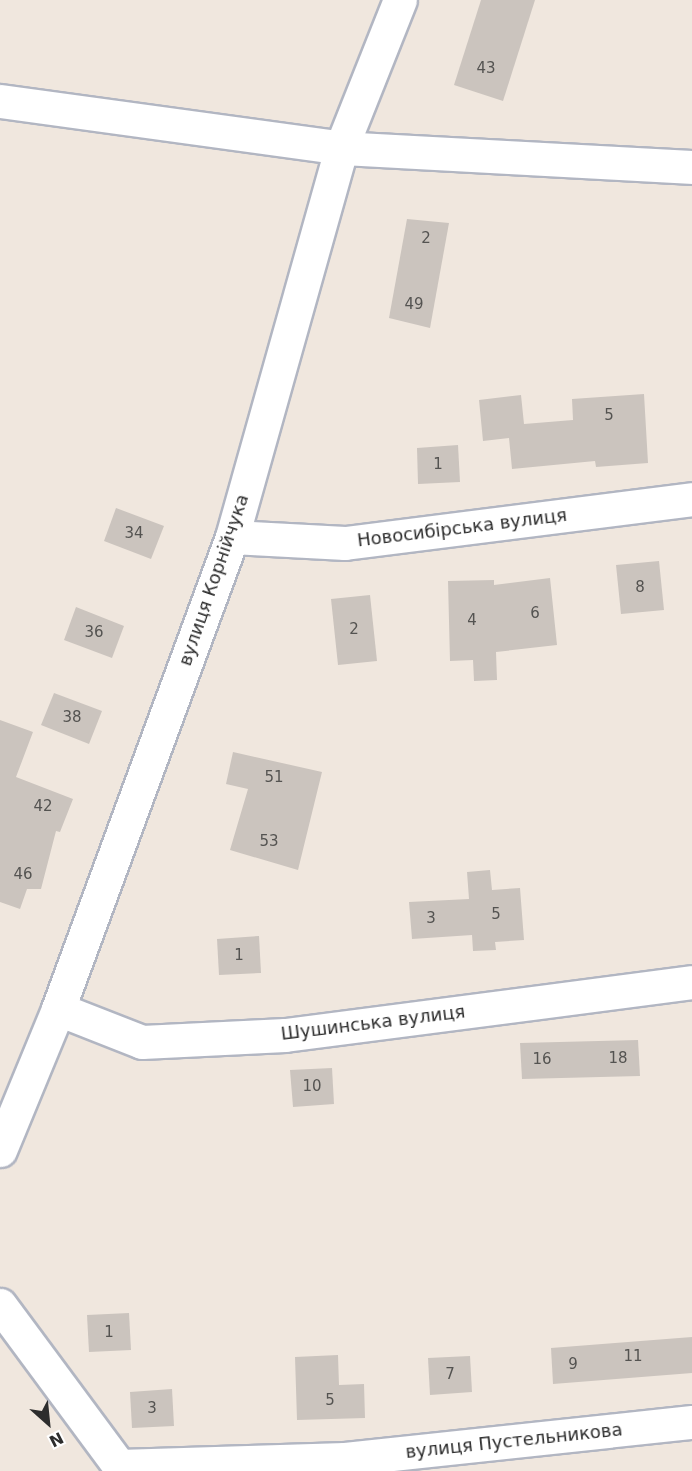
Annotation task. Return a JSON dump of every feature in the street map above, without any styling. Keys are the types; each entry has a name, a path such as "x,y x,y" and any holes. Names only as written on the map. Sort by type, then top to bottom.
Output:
{"street":[{"name":"вулиця Корнійчука","path":"1,1146 58,1009 232,537 341,148 400,0"},
{"path":"0,101 341,148 692,167"},
{"name":"Новосибірська вулиця","path":"232,537 345,543 692,499"},
{"name":"Шушинська вулиця","path":"58,1009 142,1042 285,1035 692,982"},
{"path":"0,1305 121,1468"},
{"name":"вулиця Пустельникова","path":"121,1468 345,1459 692,1422"}],"building":[{"path":"481,0 535,0 503,101 454,85"},
{"path":"407,219 449,223 430,328 389,318"},
{"path":"644,394 648,463 596,467 595,461 512,469 509,438 483,441 479,400 521,395 524,424 573,420 572,399"},
{"path":"458,445 460,482 418,484 417,448"},
{"path":"116,508 164,526 151,559 104,541"},
{"path":"659,561 664,610 621,614 616,565"},
{"path":"550,578 557,645 496,652 497,680 474,681 473,660 450,661 448,581 494,580 494,585"},
{"path":"370,595 377,661 338,665 331,599"},
{"path":"76,607 124,626 112,658 64,640"},
{"path":"54,693 102,711 89,744 41,725"},
{"path":"0,720 33,732 16,777 73,799 60,832 56,831 41,889 27,889 20,909 0,902"},
{"path":"233,752 322,772 298,870 230,850 248,789 226,784"},
{"path":"490,870 492,890 520,888 524,940 495,942 496,950 473,951 472,935 412,939 409,902 469,899 467,872"},
{"path":"259,936 261,973 219,975 217,939"},
{"path":"638,1040 640,1076 522,1079 520,1043"},
{"path":"332,1068 334,1104 293,1107 290,1070"},
{"path":"129,1313 131,1350 89,1352 87,1315"},
{"path":"692,1337 692,1373 553,1384 551,1348"},
{"path":"338,1355 339,1385 364,1384 365,1418 297,1420 295,1357"},
{"path":"470,1356 472,1392 430,1395 428,1358"},
{"path":"172,1389 174,1426 132,1428 130,1392"}]}
